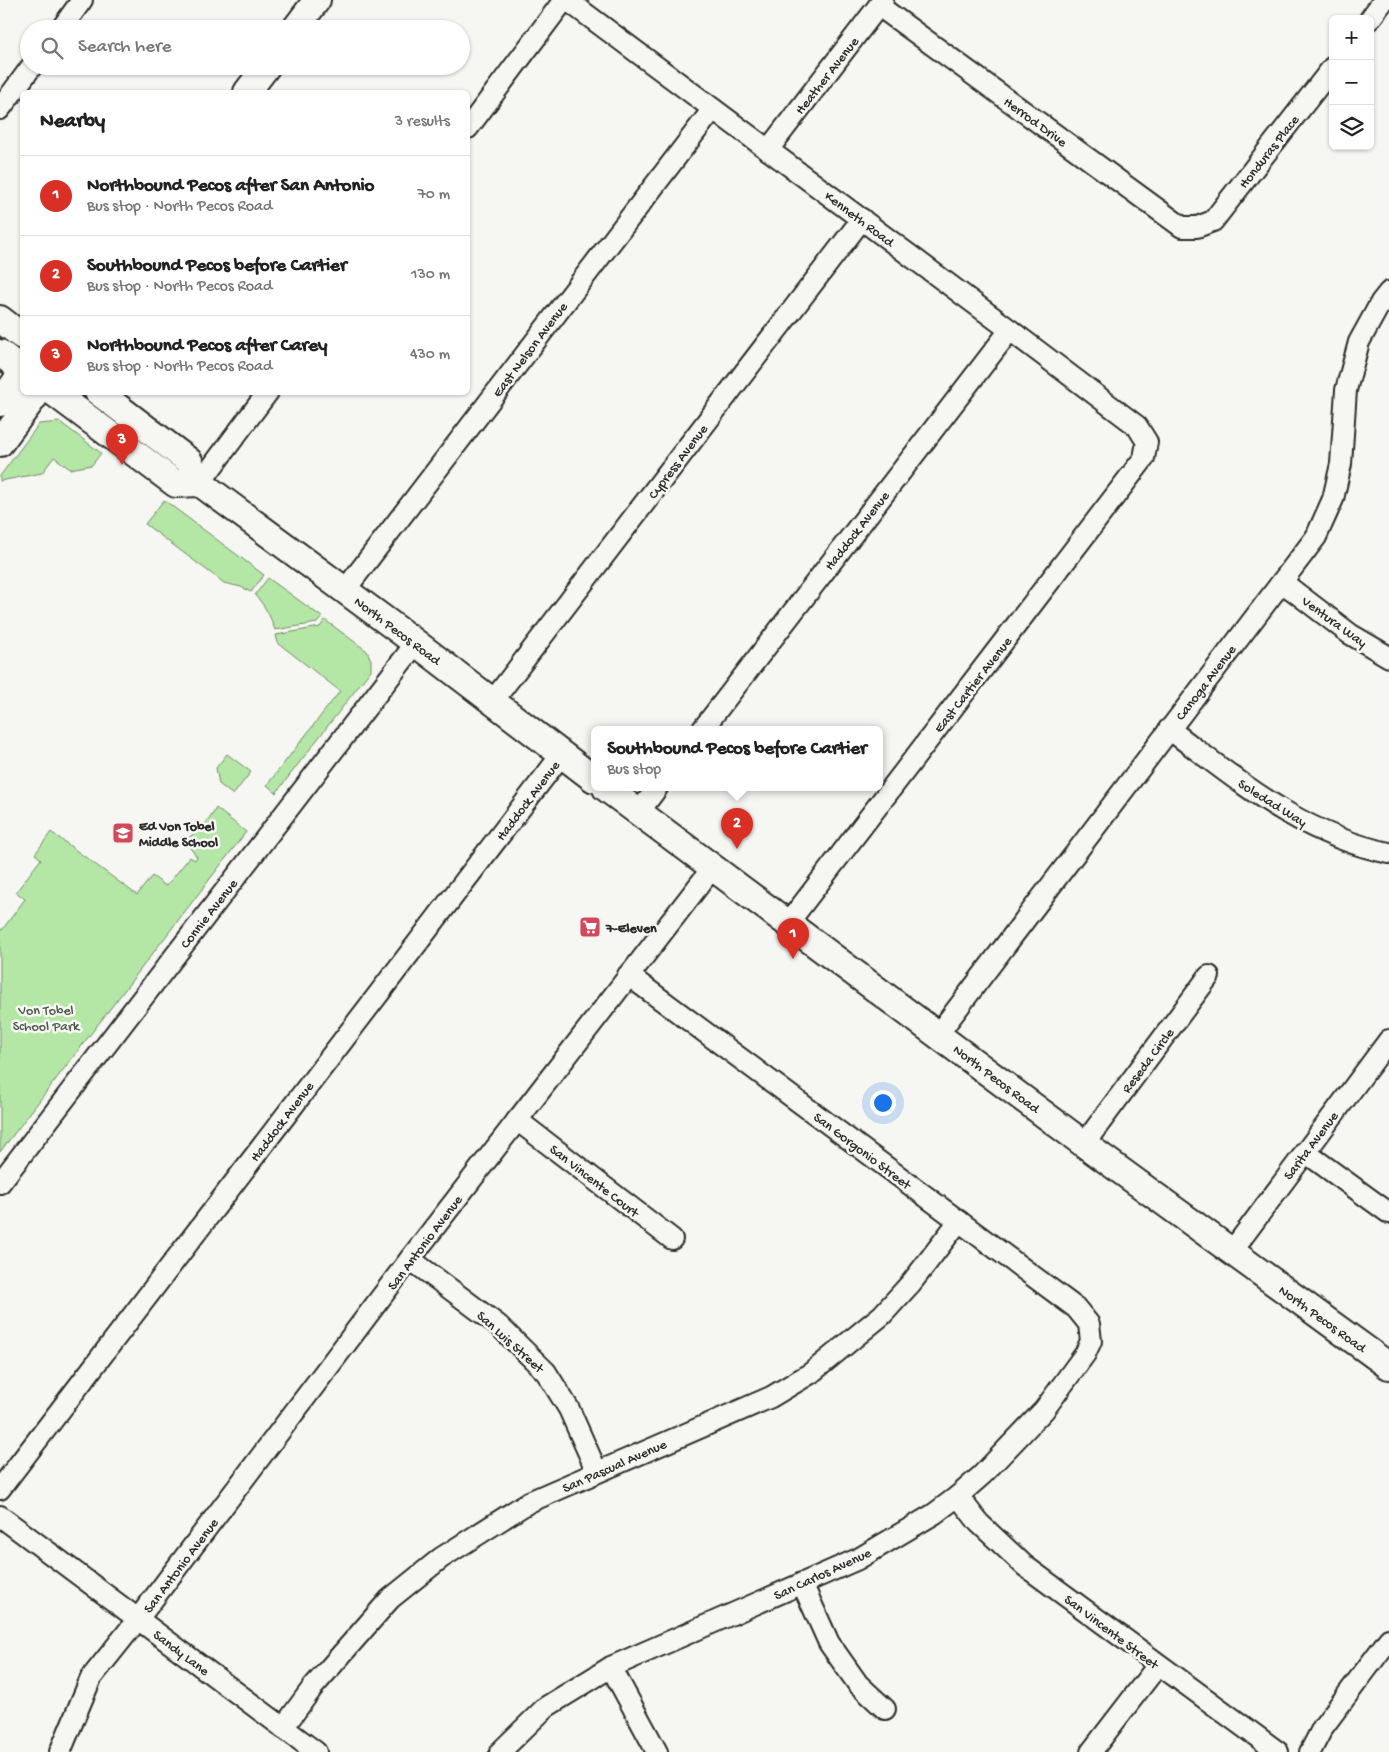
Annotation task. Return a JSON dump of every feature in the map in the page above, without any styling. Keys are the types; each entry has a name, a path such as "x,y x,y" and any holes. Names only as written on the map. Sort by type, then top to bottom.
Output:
{"main road":[{"path":"303,20 317,0"},
{"path":"249,90 260,75"},
{"path":"0,319 20,334"},
{"path":"0,353 20,370"},
{"path":"0,403 20,375"},
{"path":"0,443 36,395"},
{"path":"57,395 176,484 200,483"},
{"name":"North Pecos Road","path":"102,395 189,461 200,483 416,643 591,777"},
{"name":"North Pecos Road","path":"610,791 789,922 1084,1144 1389,1366"}],"street":[{"path":"68,20 82,0"},
{"path":"470,125 565,0"},
{"name":"Kenneth Road","path":"565,0 862,219 1137,426 1147,442"},
{"path":"1373,15 1384,0"},
{"name":"Heather Avenue","path":"768,150 881,3"},
{"name":"Herrod Drive","path":"881,3 1182,227 1197,227"},
{"name":"Honduras Place","path":"1197,227 1213,221 1329,72"},
{"path":"0,109 25,75"},
{"name":"East Nelson Avenue","path":"345,590 713,109"},
{"name":"Cypress Avenue","path":"492,702 862,219"},
{"name":"Canoga Avenue","path":"938,1034 1316,537 1333,499 1341,464 1346,390 1359,342 1386,301"},
{"name":"Haddock Avenue","path":"705,726 1010,330"},
{"path":"200,483 266,395"},
{"name":"East Cartier Avenue","path":"789,922 1144,458 1147,442"},
{"name":"Ventura Way","path":"1282,582 1350,634 1389,657"},
{"name":"Connie Avenue","path":"0,1183 416,643"},
{"name":"Soledad Way","path":"1169,729 1268,802 1314,828 1366,848 1389,853"},
{"name":"Haddock Avenue","path":"0,1488 562,754"},
{"path":"639,812 656,791"},
{"name":"San Antonio Avenue","path":"138,1619 410,1259 713,867"},
{"name":"San Gorgonio Street","path":"628,975 1076,1308 1089,1324 1090,1331"},
{"name":"Reseda Circle","path":"1084,1144 1209,976"},
{"name":"Sarita Avenue","path":"1232,1251 1389,1040"},
{"name":"San Vincente Court","path":"517,1120 672,1239"},
{"path":"1306,1152 1389,1213"},
{"name":"San Pascual Avenue","path":"283,1728 313,1687 390,1599 441,1558 530,1502 770,1397 812,1373 882,1315 912,1282 959,1221"},
{"name":"San Luis Street","path":"410,1259 498,1325 546,1372 569,1409 597,1472"},
{"name":"San Carlos Avenue","path":"500,1752 546,1707 611,1666 858,1559 934,1514 982,1475 1044,1410 1085,1354 1091,1341 1090,1331"},
{"name":"San Vincente Street","path":"958,1496 979,1523 1025,1566 1278,1752"},
{"name":"Sandy Lane","path":"0,1516 316,1752"},
{"path":"802,1583 829,1644 858,1684 885,1708"},
{"path":"60,1752 91,1678 138,1619"},
{"path":"1310,1752 1323,1727 1389,1639"},
{"path":"1091,1752 1158,1665"},
{"path":"611,1666 657,1752"}],"green space":[{"path":"60,422 101,453 92,465 70,469 54,457 42,473 0,481 0,476 39,424"},
{"path":"164,500 264,575 251,592 241,587 224,583 145,524"},
{"path":"268,578 322,617 317,623 275,630 267,611 255,595"},
{"path":"325,620 367,651 371,660 371,670 276,793 267,785 340,691 278,643 276,635 320,627"},
{"path":"227,754 251,772 233,795 219,784 216,768"},
{"name":"Von Tobel School Park","path":"216,808 246,832 0,1152 0,929 2,930 25,899 16,892 41,859 35,854 51,832 137,895 152,876 166,886 190,857 195,860 197,857 184,840 203,827"}],"place":[{"name":"Northbound Pecos after Carey","path":"122,465"},
{"name":"Ed Von Tobel Middle School","path":"123,833"},
{"name":"Southbound Pecos before Cartier","path":"737,849"},
{"name":"7-Eleven","path":"590,927"},
{"name":"Northbound Pecos after San Antonio","path":"793,959"}]}
